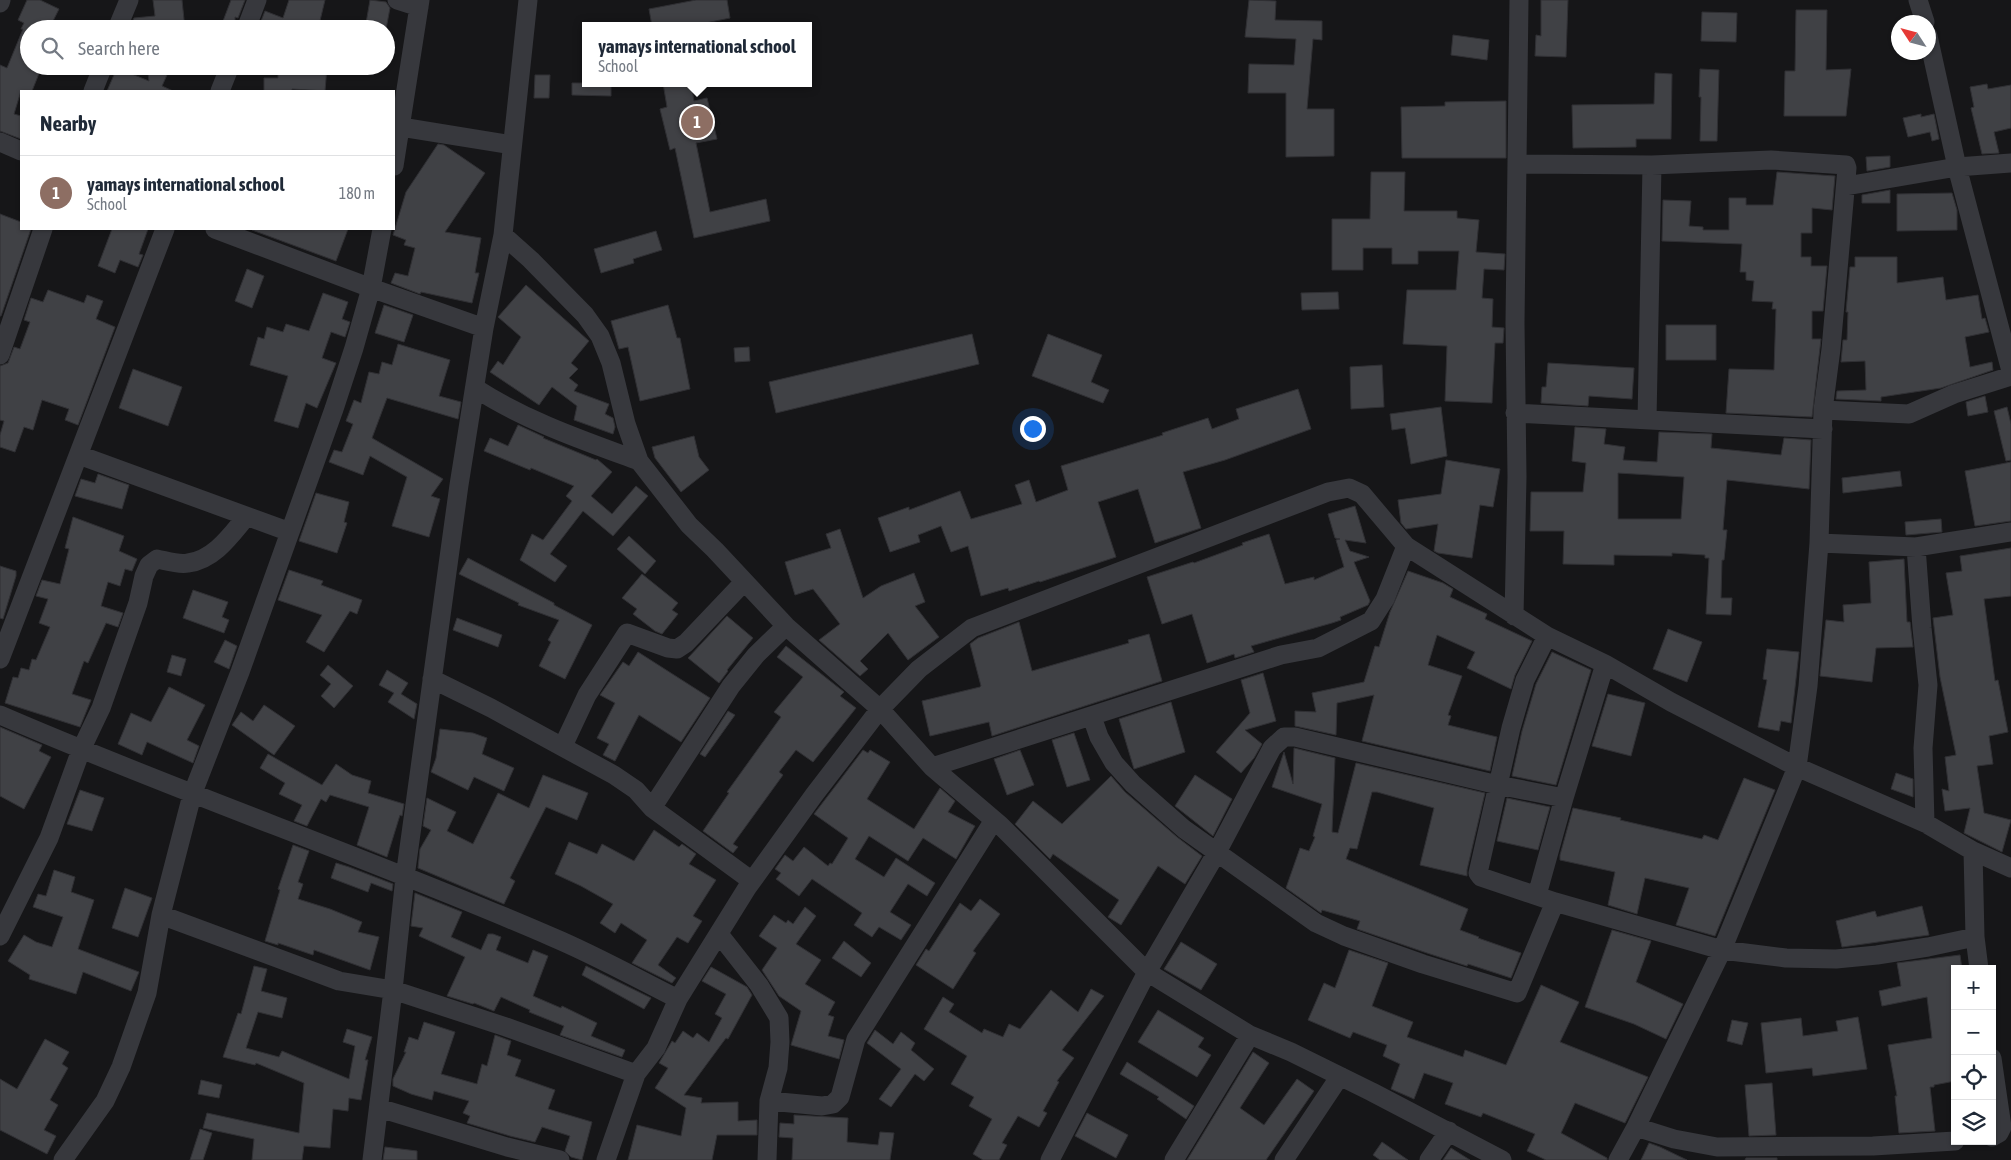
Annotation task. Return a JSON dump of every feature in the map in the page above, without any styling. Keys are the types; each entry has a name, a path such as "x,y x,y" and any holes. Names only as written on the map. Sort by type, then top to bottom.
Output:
{"street":[{"path":"121,20 129,0"},
{"path":"249,20 257,0"},
{"path":"395,160 420,3 397,0"},
{"path":"372,1160 405,877 459,485 484,328 502,235 528,0"},
{"path":"1514,616 1517,477 1515,413 1520,0"},
{"path":"1918,0 1923,15"},
{"path":"1933,60 1957,167 2011,371"},
{"path":"93,90 99,75"},
{"path":"220,90 226,75"},
{"path":"401,127 512,145"},
{"path":"0,142 20,151"},
{"path":"1517,164 1652,165 1771,160 1846,165 1846,186 1824,410 1819,543 1808,686 1797,767 1722,950 1636,1128 1618,1160"},
{"path":"1846,186 1957,167 2011,163"},
{"path":"1647,420 1652,165"},
{"path":"0,355 43,230"},
{"path":"0,659 165,230"},
{"path":"218,230 370,288 484,328"},
{"path":"63,1160 105,1101 121,1066 147,993 161,914 192,795 240,672 334,410 354,348 370,288 382,230"},
{"path":"502,235 531,260 585,316 600,336 611,363 626,424 639,461 689,525 716,550 786,626 880,709 932,767 994,820 1147,972 1250,1035 1291,1052 1340,1076 1502,1160"},
{"path":"1824,410 1909,414 1954,394 2011,376"},
{"path":"475,388 516,413 563,433 639,461"},
{"path":"1515,413 1823,429"},
{"path":"79,455 290,532"},
{"path":"606,1160 636,1074 656,1048 678,999 752,881 814,795 880,709 919,669 972,628 1328,492 1350,488 1362,494 1406,546 1546,636 1605,664 1671,702 1797,767 1925,823 1973,851 2011,868"},
{"path":"0,936 49,838 81,750 101,708 138,603 144,576 149,565 157,559 188,563 205,558 226,542 246,517"},
{"path":"1819,543 1916,547 2011,532"},
{"path":"932,767 1272,658 1318,648 1372,621 1385,600 1406,546"},
{"path":"1916,547 1928,685 1923,748 1925,823"},
{"path":"563,746 587,695 627,633 668,648 677,648 686,643 744,582"},
{"path":"652,808 731,686 756,655 786,626"},
{"path":"1546,636 1525,680 1511,728 1479,874 1486,879 1555,902 1722,950 1786,958 1836,959 1928,947 1975,937"},
{"path":"1537,895 1605,664"},
{"path":"432,679 563,746 614,775 636,790 652,808 752,881"},
{"path":"0,715 192,795 405,877 553,937 678,999"},
{"path":"1092,717 1099,737 1114,764 1133,784 1184,829 1316,923 1361,942 1515,994 1519,992 1555,902"},
{"path":"1050,1160 1147,972 1217,852 1272,748 1284,737 1295,737 1498,785 1564,798"},
{"path":"769,1101 822,1106 833,1104 840,1097 856,1039 994,820"},
{"path":"1973,851 1975,937 1978,965"},
{"path":"161,914 339,980 393,990 506,1027 636,1074"},
{"path":"719,934 758,985 779,1018 778,1068 769,1101 767,1160"},
{"path":"1174,1160 1250,1035"},
{"path":"1284,1160 1340,1076"},
{"path":"1996,1086 2002,1127 2000,1133 1996,1135"},
{"path":"379,1108 507,1147 560,1160"},
{"path":"1636,1128 1674,1139 1717,1147 1874,1146 1951,1141"},
{"path":"1429,1160 1449,1131"}],"building":[{"path":"27,0 40,0 59,9 54,20 18,20"},
{"path":"153,0 182,0 184,20 133,20 134,18 155,16"},
{"path":"231,0 245,0 238,18 235,17 235,20 223,20"},
{"path":"289,0 325,0 320,20 261,20 265,11 283,18"},
{"path":"370,0 386,2 390,8 388,20 367,20"},
{"path":"696,0 727,0 730,18 710,22 651,22 649,9"},
{"path":"1249,0 1276,1 1275,20 1322,21 1322,40 1313,39 1307,109 1334,109 1334,156 1286,157 1286,93 1248,93 1249,64 1294,65 1296,39 1245,37"},
{"path":"1541,0 1568,0 1566,57 1535,56 1536,35 1541,36"},
{"path":"1796,10 1827,10 1826,70 1851,69 1846,116 1784,116 1785,71 1795,71"},
{"path":"1702,12 1737,13 1736,42 1701,41"},
{"path":"1453,35 1489,40 1487,60 1451,55"},
{"path":"20,36 20,75 38,75 32,90 20,90 14,114 20,116 20,139 0,131 0,65 7,68"},
{"path":"1700,69 1719,70 1717,141 1700,141"},
{"path":"1655,73 1672,74 1671,139 1636,139 1636,147 1573,148 1572,105 1654,104"},
{"path":"114,75 134,75 149,81 148,75 167,75 162,86 171,90 107,90"},
{"path":"278,75 326,75 325,90 264,90 264,78 278,78"},
{"path":"535,75 550,75 549,98 534,98"},
{"path":"572,83 582,83 582,87 611,87 611,96 572,95"},
{"path":"1987,84 1988,89 2011,85 2011,128 1994,132 1999,153 1982,154 1971,108 1974,107 1970,87"},
{"path":"664,87 692,87 694,101 707,98 717,139 696,143 710,212 766,199 770,221 694,238 675,148 670,150 660,109 667,107"},
{"path":"1506,101 1506,158 1402,158 1401,107 1445,106 1445,102"},
{"path":"1921,114 1921,117 1934,114 1939,139 1932,141 1930,132 1908,137 1903,118"},
{"path":"438,144 444,145 485,173 445,232 481,238 475,273 479,273 472,303 421,292 420,294 391,283 395,273 408,276 415,248 404,245 406,240 393,235 406,192"},
{"path":"1890,156 1890,167 1867,171 1866,157"},
{"path":"1371,172 1405,172 1404,211 1457,211 1457,218 1479,220 1476,252 1505,254 1504,270 1484,269 1482,298 1493,299 1492,327 1504,328 1503,343 1495,343 1492,403 1445,401 1447,346 1403,344 1407,290 1456,290 1459,251 1418,251 1418,264 1392,264 1392,248 1363,248 1363,270 1332,270 1332,219 1370,219"},
{"path":"1777,172 1835,176 1832,210 1812,208 1812,233 1801,233 1801,257 1811,257 1811,266 1827,266 1823,311 1812,311 1812,339 1821,339 1812,417 1726,413 1729,369 1774,370 1776,309 1772,309 1773,302 1752,301 1754,281 1746,280 1746,272 1740,272 1742,244 1662,241 1663,200 1691,201 1689,226 1703,227 1703,230 1729,230 1729,198 1746,198 1746,205 1773,205"},
{"path":"1890,190 1890,203 1862,203 1862,195"},
{"path":"1952,193 1957,210 1957,230 1897,231 1897,194"},
{"path":"0,214 20,222 20,230 31,230 0,316"},
{"path":"112,230 148,230 139,254 143,255 138,267 120,260 115,273 98,266"},
{"path":"252,230 348,230 336,261"},
{"path":"656,231 662,250 633,259 634,263 601,273 594,249"},
{"path":"1855,257 1897,257 1897,283 1943,277 1946,300 1978,295 1982,319 1985,318 1989,332 1965,337 1970,367 1992,362 1993,370 1941,388 1881,397 1881,401 1836,399 1837,391 1866,390 1865,361 1841,362 1843,340 1847,340 1848,312 1846,312 1850,267 1855,267"},
{"path":"247,269 264,276 252,308 235,301"},
{"path":"526,285 589,341 571,363 578,369 569,378 578,385 574,391 609,404 605,414 613,418 615,427 613,434 574,420 577,406 552,387 539,405 490,372 498,361 503,365 521,337 498,317"},
{"path":"48,290 84,303 87,295 103,301 96,319 115,327 78,425 65,420 69,409 42,400 33,430 24,427 15,452 0,447 0,435 4,421 0,420 0,366 8,363 14,347 20,349 30,322 24,320 31,298 43,302"},
{"path":"1338,292 1339,309 1302,310 1301,293"},
{"path":"323,293 348,302 342,319 350,322 345,337 331,332 322,358 336,363 317,408 306,403 298,428 274,421 288,376 250,365 258,337 264,339 267,327 283,332 286,324 309,331"},
{"path":"384,305 413,315 404,342 375,333"},
{"path":"668,305 677,338 680,338 690,389 640,401 628,347 619,349 611,321"},
{"path":"1666,325 1716,325 1716,360 1666,360"},
{"path":"972,334 979,364 776,413 769,382"},
{"path":"1048,334 1102,355 1091,382 1109,390 1103,403 1032,376"},
{"path":"398,344 450,360 439,396 461,402 458,419 387,398 372,438 443,479 431,496 440,499 429,537 392,526 407,477 370,456 363,475 329,462 334,450 342,452 353,424 346,421 354,400 361,403 369,372 379,374 382,362 392,365"},
{"path":"749,347 750,361 735,362 734,348"},
{"path":"1548,363 1634,368 1632,399 1589,396 1588,406 1541,403 1542,387 1546,387"},
{"path":"1382,365 1384,407 1351,409 1350,367"},
{"path":"133,369 182,387 168,426 119,408"},
{"path":"1298,389 1311,429 1225,460 1183,472 1201,528 1155,543 1138,489 1098,502 1116,557 1040,582 1009,591 1008,588 981,596 968,546 951,552 941,526 918,535 920,542 890,552 878,518 909,507 909,510 960,491 971,519 1022,504 1015,485 1029,480 1036,502 1068,490 1061,466 1163,435 1162,433 1208,418 1212,429 1239,419 1236,409"},
{"path":"1985,396 1988,412 1968,416 1966,402"},
{"path":"1441,407 1447,456 1411,464 1405,428 1392,430 1390,414"},
{"path":"2007,407 2011,424 2011,460 2006,461 1994,411"},
{"path":"518,425 543,438 597,459 612,472 591,496 612,514 636,486 648,496 613,536 583,511 550,554 567,566 555,582 520,560 532,534 543,540 572,501 566,496 574,486 484,451 490,438 508,446"},
{"path":"1575,427 1606,429 1604,444 1625,447 1623,460 1657,462 1659,432 1712,434 1711,448 1781,455 1784,438 1811,440 1809,489 1727,480 1723,530 1727,530 1724,560 1722,560 1721,598 1732,598 1731,615 1706,614 1709,558 1705,558 1705,555 1672,553 1672,556 1614,555 1614,565 1563,564 1564,531 1530,531 1531,492 1583,492 1586,463 1572,461","holes":["1618,473 1684,477 1681,519 1618,519"]},
{"path":"694,436 699,457 709,470 681,492 655,458 652,447"},
{"path":"1446,460 1500,469 1493,507 1480,505 1472,558 1434,551 1438,524 1406,529 1401,523 1398,500 1441,494"},
{"path":"2011,462 2011,521 1975,526 1965,471"},
{"path":"1900,471 1902,486 1843,493 1842,478"},
{"path":"98,474 129,485 122,509 75,496 81,479 95,483"},
{"path":"316,493 349,502 344,522 347,523 337,553 299,541"},
{"path":"1355,506 1366,543 1345,540 1350,551 1369,557 1354,562 1370,601 1368,605 1340,617 1341,620 1251,646 1254,652 1235,658 1234,654 1207,663 1192,614 1162,624 1147,577 1194,563 1269,534 1285,584 1314,577 1314,580 1344,567 1336,540 1340,539 1335,538 1328,514"},
{"path":"73,517 124,536 119,551 137,559 132,571 125,569 120,586 108,582 101,606 123,613 118,627 106,623 88,663 84,661 72,694 91,700 80,727 5,703 13,677 18,678 21,668 29,670 32,659 36,660 50,627 39,623 48,599 36,596 42,580 60,584 69,549 65,548"},
{"path":"1941,519 1942,532 1906,535 1905,522"},
{"path":"840,529 863,598 881,586 914,573 925,602 915,606 939,637 908,660 888,633 860,661 868,669 860,676 819,640 840,624 813,589 795,595 785,562 831,548 826,534"},
{"path":"629,536 656,561 645,574 617,549"},
{"path":"2011,548 2011,596 1984,599 1995,681 1998,680 2008,732 1989,736 1993,764 1977,766 1984,813 2011,820 2002,852 1964,833 1970,808 1945,811 1942,789 1949,791 1945,757 1956,755 1940,677 1933,618 1953,615 1946,573 1962,571 1960,556"},
{"path":"468,558 592,625 565,679 539,666 551,642 548,640 559,620 518,605 519,603 459,574"},
{"path":"1904,559 1907,622 1910,622 1913,647 1876,648 1872,682 1820,676 1826,620 1844,622 1843,605 1871,603 1869,562"},
{"path":"0,566 16,571 3,619 0,618"},
{"path":"289,570 323,581 321,585 362,600 357,614 350,611 324,652 306,642 322,615 278,600"},
{"path":"1408,571 1443,583 1453,589 1450,597 1487,614 1485,619 1532,641 1515,675 1511,689 1467,668 1475,652 1437,635 1428,665 1462,676 1448,715 1451,716 1448,725 1497,737 1490,771 1362,741 1374,695 1337,703 1336,735 1295,726 1295,711 1316,712 1312,693 1364,682 1375,646 1379,647 1390,612"},
{"path":"642,574 678,603 672,610 678,614 662,634 655,631 633,614 637,609 622,598"},
{"path":"193,590 228,602 222,617 229,620 224,633 183,618"},
{"path":"727,616 753,638 719,683 688,658"},
{"path":"457,618 502,635 498,647 453,630"},
{"path":"1019,622 1032,671 1129,643 1128,640 1149,634 1162,681 992,736 989,722 930,736 922,701 980,687 970,644 978,638"},
{"path":"1668,629 1702,642 1687,682 1653,669"},
{"path":"225,640 237,646 229,669 214,662"},
{"path":"786,646 844,692 840,696 856,708 813,762 796,750 779,772 783,775 733,844 738,847 733,853 703,831 729,793 727,792 781,717 774,712 803,677 777,657"},
{"path":"1767,649 1799,652 1791,723 1781,721 1779,731 1758,727 1767,680 1763,679"},
{"path":"638,652 710,698 681,742 639,715 615,761 603,755 609,744 597,738 615,703 600,695 623,662 629,666"},
{"path":"1552,652 1591,670 1556,785 1512,776 1522,731 1536,684"},
{"path":"172,655 186,659 181,676 167,672"},
{"path":"328,665 353,686 334,708 321,696 331,684 320,675"},
{"path":"387,670 408,683 401,694 417,704 414,719 388,702 394,693 379,685"},
{"path":"1263,673 1276,721 1245,730 1262,744 1254,758 1241,773 1216,752 1250,713 1241,680"},
{"path":"169,687 205,705 187,740 199,746 193,763 147,742 142,755 118,744 131,713 151,722"},
{"path":"1608,694 1645,703 1631,756 1592,746"},
{"path":"1171,702 1185,752 1134,769 1119,719"},
{"path":"264,705 295,726 274,755 232,725 241,712 253,721"},
{"path":"728,711 735,715 705,757 700,754"},
{"path":"0,727 42,745 39,751 51,757 24,809 0,796"},
{"path":"440,729 473,733 487,738 482,754 514,768 504,791 474,777 468,790 431,772 436,758"},
{"path":"1074,733 1090,780 1067,787 1052,740"},
{"path":"1294,748 1335,758 1332,832 1338,833 1356,763 1485,793 1467,876 1420,865 1434,808 1377,792 1372,792 1357,849 1350,848 1346,859 1468,909 1460,930 1521,953 1511,978 1468,964 1467,966 1357,929 1360,921 1322,910 1321,913 1286,888 1300,848 1309,851 1315,837 1313,836 1322,804 1272,787 1284,752 1293,784"},
{"path":"863,750 868,753 870,750 890,762 867,799 914,829 940,788 955,801 948,812 975,826 956,859 923,838 908,861 869,836 855,859 884,877 896,858 935,883 927,896 908,884 890,912 911,925 901,940 879,927 872,937 854,925 862,913 812,879 799,896 776,879 781,873 775,869 785,855 793,861 804,847 828,866 830,863 832,864 848,838 814,814"},
{"path":"1020,750 1034,785 1007,795 994,759"},
{"path":"268,754 322,785 336,764 352,775 371,781 368,793 404,804 402,816 400,815 387,857 357,845 369,807 330,795 326,802 321,799 307,826 294,821 302,805 279,794 285,783 260,768"},
{"path":"1896,773 1913,779 1913,797 1891,789"},
{"path":"543,775 588,793 577,820 546,807 510,878 515,881 504,904 418,868 420,849 431,830 423,826 427,798 456,812 447,831 473,844 498,793 529,808"},
{"path":"1195,775 1232,799 1213,836 1175,806"},
{"path":"1111,776 1125,792 1202,856 1185,884 1158,866 1121,925 1108,917 1119,900 1053,854 1050,859 1015,824 1033,801 1062,824"},
{"path":"1744,778 1775,790 1715,936 1676,925 1689,888 1645,878 1637,914 1608,905 1615,872 1560,860 1573,808 1702,839 1704,835 1718,840"},
{"path":"80,790 104,798 92,831 67,824"},
{"path":"1507,798 1550,807 1538,850 1497,841"},
{"path":"654,830 679,847 682,844 696,854 689,864 716,880 693,916 702,921 688,943 677,937 658,965 676,978 672,983 632,963 647,940 621,923 615,933 600,923 613,904 555,874 569,842 597,854 602,844 634,861"},
{"path":"293,845 309,851 298,882 303,884 298,899 362,922 358,932 379,937 370,970 314,950 313,955 278,943 278,945 265,941 280,890 278,889"},
{"path":"336,863 393,884 392,891 371,883 368,892 331,878"},
{"path":"54,870 75,877 71,892 94,900 78,949 139,972 131,991 83,972 76,994 29,979 30,975 8,961 24,935 36,942 52,947 63,917 33,907 38,894 46,896"},
{"path":"125,888 152,898 138,937 112,928"},
{"path":"415,893 462,912 451,937 481,950 488,934 493,934 501,937 496,950 528,963 533,950 548,956 533,996 561,1008 562,1006 597,1023 591,1036 625,1050 622,1057 560,1035 564,1026 529,1012 530,1010 501,997 494,1011 474,1003 447,996 465,957 419,936 423,928 411,926"},
{"path":"980,899 1000,914 973,951 976,953 953,989 916,965 926,949 929,951 960,903 971,911"},
{"path":"1922,906 1929,935 1842,947 1836,921 1875,911 1877,917"},
{"path":"805,907 816,916 796,944 821,960 805,984 835,1002 828,1015 834,1017 828,1036 844,1040 839,1059 791,1045 801,1011 779,996 762,970 777,948 759,936 774,915 786,923 788,920 793,924"},
{"path":"1612,930 1651,941 1636,982 1683,1004 1666,1039 1634,1024 1585,1007"},
{"path":"844,941 871,963 861,977 832,958"},
{"path":"1181,942 1217,964 1201,990 1164,969"},
{"path":"1349,950 1388,963 1372,1006 1413,1022 1407,1037 1463,1057 1465,1050 1506,1065 1541,985 1579,1002 1560,1042 1648,1077 1625,1123 1575,1103 1561,1133 1607,1158 1607,1160 1546,1160 1527,1151 1535,1134 1483,1113 1481,1117 1445,1104 1453,1083 1424,1073 1414,1099 1391,1089 1400,1064 1383,1056 1387,1045 1353,1032 1350,1038 1308,1020 1324,983 1335,988"},
{"path":"1960,955 1961,965 1951,965 1951,1082 1930,1087 1935,1131 1899,1133 1895,1096 1897,1096 1888,1045 1932,1038 1927,997 1882,1006 1879,991 1901,986 1897,963"},
{"path":"254,966 267,969 261,991 287,998 282,1018 258,1012 246,1048 279,1057 282,1051 349,1079 355,1046 343,1042 347,1029 372,1037 365,1060 368,1060 361,1100 349,1098 348,1111 333,1109 330,1148 304,1146 302,1160 252,1160 254,1139 203,1128 207,1113 299,1133 304,1083 256,1063 255,1065 223,1057 238,1013 241,1014"},
{"path":"586,966 651,998 644,1009 582,975"},
{"path":"711,967 747,987 752,995 728,1039 726,1038 684,1095 702,1098 701,1103 738,1102 738,1121 757,1120 757,1135 717,1135 712,1160 628,1160 637,1125 681,1136 686,1108 655,1088 668,1068 659,1063 672,1041 675,1043 683,1031 693,1038 697,1033 709,1042 722,1018 715,1014 726,994 702,981"},
{"path":"1091,989 1104,996 1062,1050 1074,1058 1057,1081 1059,1082 1043,1111 1047,1113 1039,1127 1018,1116 1002,1143 1007,1145 999,1160 983,1160 973,1154 992,1119 969,1106 974,1097 951,1084 967,1056 924,1029 943,997 954,1004 949,1012 982,1033 984,1029 1003,1037 1009,1024 1020,1029 1051,990 1078,1012"},
{"path":"1158,1010 1204,1038 1198,1047 1211,1055 1197,1077 1138,1042"},
{"path":"1858,1017 1867,1069 1813,1076 1812,1068 1766,1073 1761,1023 1801,1018 1803,1036 1838,1031 1836,1021"},
{"path":"1732,1020 1748,1023 1742,1045 1727,1041"},
{"path":"424,1022 455,1032 441,1074 477,1084 482,1064 487,1066 495,1035 511,1041 507,1055 521,1060 515,1076 555,1090 548,1109 592,1122 582,1160 571,1157 565,1151 570,1136 542,1127 535,1142 510,1136 467,1123 470,1116 463,1113 469,1101 434,1091 432,1100 393,1086 393,1079 406,1052 404,1052 409,1037 418,1040"},
{"path":"875,1030 893,1044 901,1032 915,1043 911,1050 934,1069 924,1081 915,1074 891,1107 879,1099 901,1069 867,1043"},
{"path":"45,1039 69,1052 62,1064 68,1068 50,1100 58,1105 44,1130 56,1136 47,1154 0,1130 0,1079 17,1089"},
{"path":"1253,1052 1269,1063 1240,1108 1264,1125 1297,1079 1314,1091 1266,1160 1187,1160"},
{"path":"1127,1062 1194,1106 1186,1119 1157,1099 1159,1097 1120,1074"},
{"path":"201,1080 222,1085 219,1098 198,1094"},
{"path":"1772,1083 1776,1135 1749,1136 1745,1085"},
{"path":"1087,1113 1128,1135 1116,1158 1075,1136"},
{"path":"794,1115 848,1118 847,1142 878,1145 880,1132 894,1133 890,1160 792,1160 793,1138 779,1137 780,1123 794,1124"},
{"path":"200,1129 212,1133 203,1160 190,1160"},
{"path":"1382,1142 1408,1160 1380,1160 1373,1155"},
{"path":"1649,1143 1660,1147 1687,1160 1641,1160"},
{"path":"385,1147 417,1151 417,1160 383,1160"},
{"path":"1451,1148 1470,1160 1443,1160"},
{"path":"1746,1158 1777,1158 1777,1160 1745,1160"}],"place":[{"name":"yamays international school","path":"697,122"}]}
